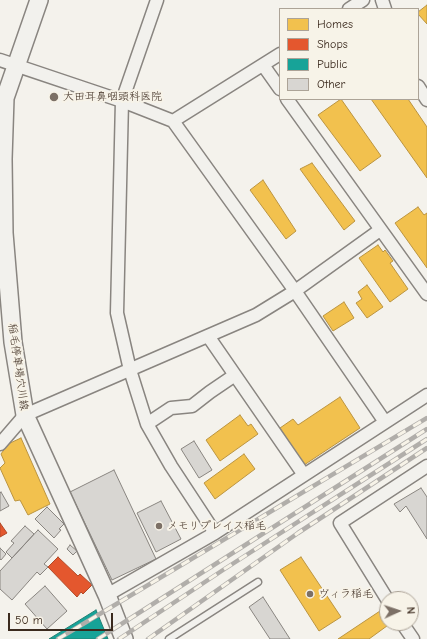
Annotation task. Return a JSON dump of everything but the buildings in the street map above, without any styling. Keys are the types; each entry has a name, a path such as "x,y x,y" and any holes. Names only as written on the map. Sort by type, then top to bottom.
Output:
{"main road":[{"name":"稲毛停車場穴川線","path":"39,0 2,104 4,233 13,342 25,415 107,595 124,639"}],"street":[{"path":"157,0 122,101 117,313 130,370 147,424 171,466 215,533"},
{"path":"351,8 363,0"},
{"path":"173,121 279,55"},
{"path":"0,60 122,101 173,121 296,291 385,422"},
{"path":"263,65 279,88"},
{"path":"419,88 427,100"},
{"path":"288,100 427,294"},
{"path":"0,444 25,415 256,315 296,291 380,230"},
{"path":"208,336 304,475"},
{"path":"147,424 171,408 192,406 236,375"},
{"path":"107,595 215,533 427,395"},
{"path":"382,591 340,523 425,470"}],"lane":[{"path":"169,639 258,582"}],"railway":[{"path":"58,639 427,418"},
{"path":"98,639 427,429"},
{"path":"119,639 223,570 427,439"},
{"path":"148,639 298,533 427,448"}],"place":[{"name":"大田耳鼻咽頭科医院","path":"54,97"},
{"name":"メモリプレイス稲毛","path":"159,526"},
{"name":"ヴィラ稲毛","path":"310,594"}]}
